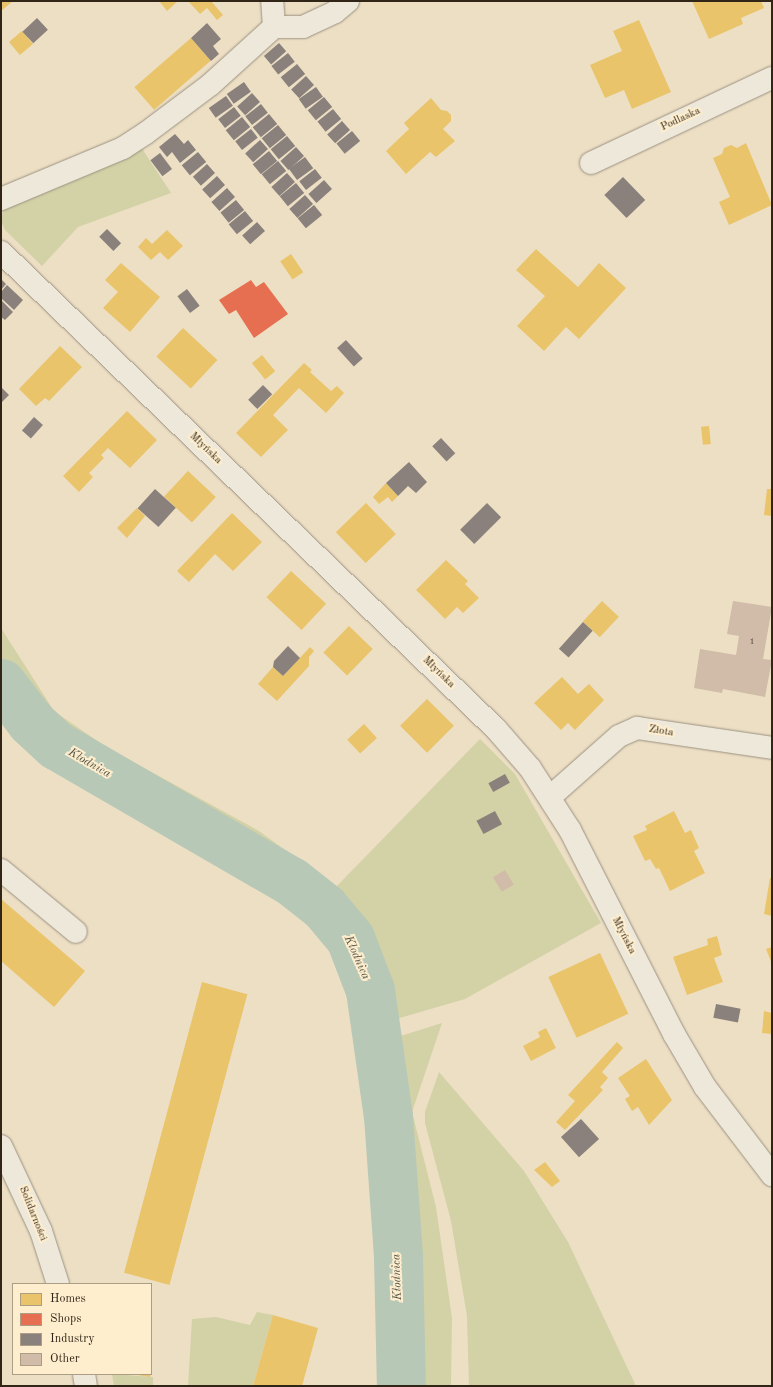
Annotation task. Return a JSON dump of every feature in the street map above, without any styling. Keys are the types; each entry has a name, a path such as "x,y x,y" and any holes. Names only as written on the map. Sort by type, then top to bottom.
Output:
{"street":[{"path":"272,1 274,27"},
{"path":"1,199 123,148 210,85 274,27 303,27 335,12 348,1"},
{"name":"Podlaska","path":"591,163 772,78"},
{"name":"Młyńska","path":"1,252 496,729 530,768 570,830 674,1034 705,1087 772,1175"},
{"name":"Złota","path":"550,797 619,736 637,728 772,748"},
{"path":"1,870 76,932"},
{"name":"Solidarności","path":"1,1146 41,1231 58,1283"},
{"path":"84,1375 86,1386"}],"shaded area":[{"path":"141,147 171,193 78,227 42,266 5,230 1,221 3,210 7,205"},
{"path":"1,628 54,711 106,747 259,831 336,887 480,739 515,774 601,923 465,999 386,1022 379,979 368,954 341,911 325,896 255,850 73,743 51,726 25,701 1,667"},
{"path":"442,1023 412,1112 436,1207 452,1318 451,1386 411,1386 403,1192 391,1039"},
{"path":"439,1072 524,1171 568,1242 636,1386 469,1386 467,1316 451,1221 425,1123 425,1112"},
{"path":"257,1312 273,1315 253,1386 188,1386 192,1319 216,1317 250,1325"},
{"path":"112,1375 153,1377 153,1385 163,1386 114,1386"}],"building: Homes":[{"path":"1,1 13,1 1,11"},
{"path":"159,1 178,1 167,11"},
{"path":"188,1 211,1 223,15 217,20 207,8 200,14"},
{"path":"692,1 761,1 764,8 741,18 743,24 709,39"},
{"path":"639,20 671,92 632,109 624,90 605,98 590,65 622,51 613,31"},
{"path":"22,31 33,44 20,55 9,42"},
{"path":"191,38 211,61 154,110 134,87"},
{"path":"431,98 441,110 447,111 451,115 451,121 443,129 455,141 436,157 430,152 406,174 386,151 409,129 404,123"},
{"path":"746,143 772,205 729,225 719,202 730,197 713,158 722,154 724,148 731,145 737,148"},
{"path":"167,230 183,246 168,260 160,252 151,260 138,247 146,238 152,244"},
{"path":"536,249 578,287 599,263 626,288 579,339 566,327 544,351 517,326 545,296 516,270"},
{"path":"291,254 303,272 293,280 280,261"},
{"path":"121,263 160,297 130,332 103,308 118,292 105,280"},
{"path":"183,328 217,360 191,389 156,357"},
{"path":"60,346 82,367 49,401 45,398 36,406 19,389"},
{"path":"262,355 275,371 265,380 252,363"},
{"path":"304,363 312,370 310,372 331,391 337,386 344,393 326,413 299,388 273,415 288,430 261,457 236,433"},
{"path":"127,411 157,440 130,468 108,448 101,455 104,458 89,473 93,477 79,492 63,476"},
{"path":"709,426 711,444 703,445 701,427"},
{"path":"188,471 216,497 192,523 164,497"},
{"path":"386,483 398,496 392,502 388,497 379,504 373,497"},
{"path":"767,489 772,489 772,516 764,515"},
{"path":"366,503 396,534 366,563 336,532"},
{"path":"137,508 145,516 127,538 117,528"},
{"path":"232,513 262,542 233,571 215,554 189,582 177,571"},
{"path":"446,560 468,581 465,584 479,598 463,613 457,607 445,619 416,590"},
{"path":"291,571 326,604 302,630 266,597"},
{"path":"602,601 619,617 600,637 583,621"},
{"path":"349,626 373,649 347,676 323,653"},
{"path":"310,647 314,651 309,657 309,666 277,701 258,684 273,667 283,676"},
{"path":"562,677 578,694 589,684 604,700 575,730 568,723 561,730 534,703"},
{"path":"427,699 454,726 427,753 400,726"},
{"path":"364,724 377,738 360,754 347,740"},
{"path":"674,811 685,833 691,830 699,848 694,851 705,873 670,891 659,868 656,869 650,859 645,861 633,836 647,830 645,826"},
{"path":"770,878 772,878 772,916 764,914"},
{"path":"1,899 85,971 54,1007 1,961"},
{"path":"717,936 722,955 714,958 723,982 687,995 673,957 708,945 707,939"},
{"path":"772,947 772,964 766,949"},
{"path":"600,953 628,1014 577,1038 548,977"},
{"path":"202,982 247,994 169,1285 124,1273"},
{"path":"764,1011 772,1013 772,1034 762,1033"},
{"path":"546,1028 556,1048 531,1061 523,1046 540,1037 538,1032"},
{"path":"617,1042 623,1048 602,1072 608,1078 600,1087 603,1090 565,1130 556,1122 575,1101 568,1095"},
{"path":"646,1059 672,1100 649,1125 638,1107 632,1111 625,1099 630,1096 618,1078"},
{"path":"545,1162 560,1181 552,1187 534,1170"},
{"path":"273,1315 318,1328 302,1386 253,1386"},
{"path":"137,1375 151,1375 150,1377"}],"building: Shops":[{"path":"251,280 256,287 264,282 288,314 254,338 236,310 229,314 219,300"}],"building: Industry":[{"path":"37,18 48,30 33,43 22,32"},
{"path":"207,23 221,39 213,46 219,54 211,61 191,38"},
{"path":"279,43 286,51 271,64 264,56"},
{"path":"288,53 295,62 278,75 271,66"},
{"path":"297,64 305,74 289,87 281,77"},
{"path":"306,76 314,85 299,98 291,89"},
{"path":"244,82 251,92 234,104 227,94"},
{"path":"316,87 323,97 306,109 299,99"},
{"path":"252,93 260,102 245,115 237,106"},
{"path":"226,96 233,106 216,118 209,108"},
{"path":"324,97 332,107 316,120 308,110"},
{"path":"261,104 268,113 252,125 245,116"},
{"path":"234,107 241,116 225,128 218,119"},
{"path":"333,109 341,119 326,132 317,122"},
{"path":"269,114 277,124 261,137 253,127"},
{"path":"242,117 250,127 234,140 226,130"},
{"path":"342,121 350,130 335,143 327,134"},
{"path":"278,125 286,135 270,148 262,138"},
{"path":"251,129 258,138 242,150 235,141"},
{"path":"352,131 360,141 345,154 336,144"},
{"path":"175,134 184,144 188,140 196,150 180,163 172,152 167,157 159,147"},
{"path":"287,136 295,146 279,159 271,149"},
{"path":"260,140 268,149 253,162 245,153"},
{"path":"296,147 304,156 288,170 280,161"},
{"path":"269,151 277,161 261,174 253,164"},
{"path":"198,152 206,162 190,175 182,165"},
{"path":"160,153 172,169 162,176 150,160"},
{"path":"305,157 313,168 297,180 289,169"},
{"path":"278,161 286,171 270,184 262,174"},
{"path":"207,164 215,173 201,186 193,177"},
{"path":"315,169 322,178 306,190 299,181"},
{"path":"287,173 295,182 279,196 271,187"},
{"path":"217,176 225,185 210,198 202,189"},
{"path":"623,177 645,200 627,218 604,195"},
{"path":"324,180 332,189 316,203 308,194"},
{"path":"296,183 304,193 288,206 280,196"},
{"path":"227,188 235,197 219,211 211,202"},
{"path":"305,195 313,204 297,218 289,209"},
{"path":"236,200 244,210 229,223 220,213"},
{"path":"314,205 322,215 306,228 298,218"},
{"path":"245,211 253,221 237,234 229,224"},
{"path":"257,222 265,231 250,244 242,235"},
{"path":"107,229 121,243 113,251 99,237"},
{"path":"1,279 6,284 1,290"},
{"path":"7,285 23,300 14,310 1,298 1,292"},
{"path":"187,289 200,306 190,313 177,296"},
{"path":"1,300 13,312 5,320 1,317"},
{"path":"346,340 363,359 354,367 337,348"},
{"path":"263,385 272,394 257,409 248,400"},
{"path":"1,387 9,395 1,403"},
{"path":"34,417 43,425 31,438 22,430"},
{"path":"441,438 455,453 447,462 432,446"},
{"path":"409,462 427,482 416,493 408,486 398,496 386,483"},
{"path":"155,489 176,508 158,527 138,508"},
{"path":"487,503 501,517 474,544 460,530"},
{"path":"583,622 593,631 569,657 559,649"},
{"path":"288,646 300,658 283,676 273,667 274,661"},
{"path":"505,774 510,783 493,792 488,783"},
{"path":"495,811 502,824 484,834 476,821"},
{"path":"716,1004 741,1009 738,1023 713,1018"},
{"path":"581,1119 599,1139 579,1157 561,1137"}],"building: Other":[{"path":"733,601 772,607 763,659 772,660 765,697 723,689 722,693 694,688 700,649 736,655 739,636 727,634"},
{"path":"505,870 514,885 502,892 493,877"}],"waterway":[{"name":"Kłodnica","path":"1,683 31,722 56,745 291,881 324,907 350,938 370,990 388,1116 398,1257 401,1386"}]}
